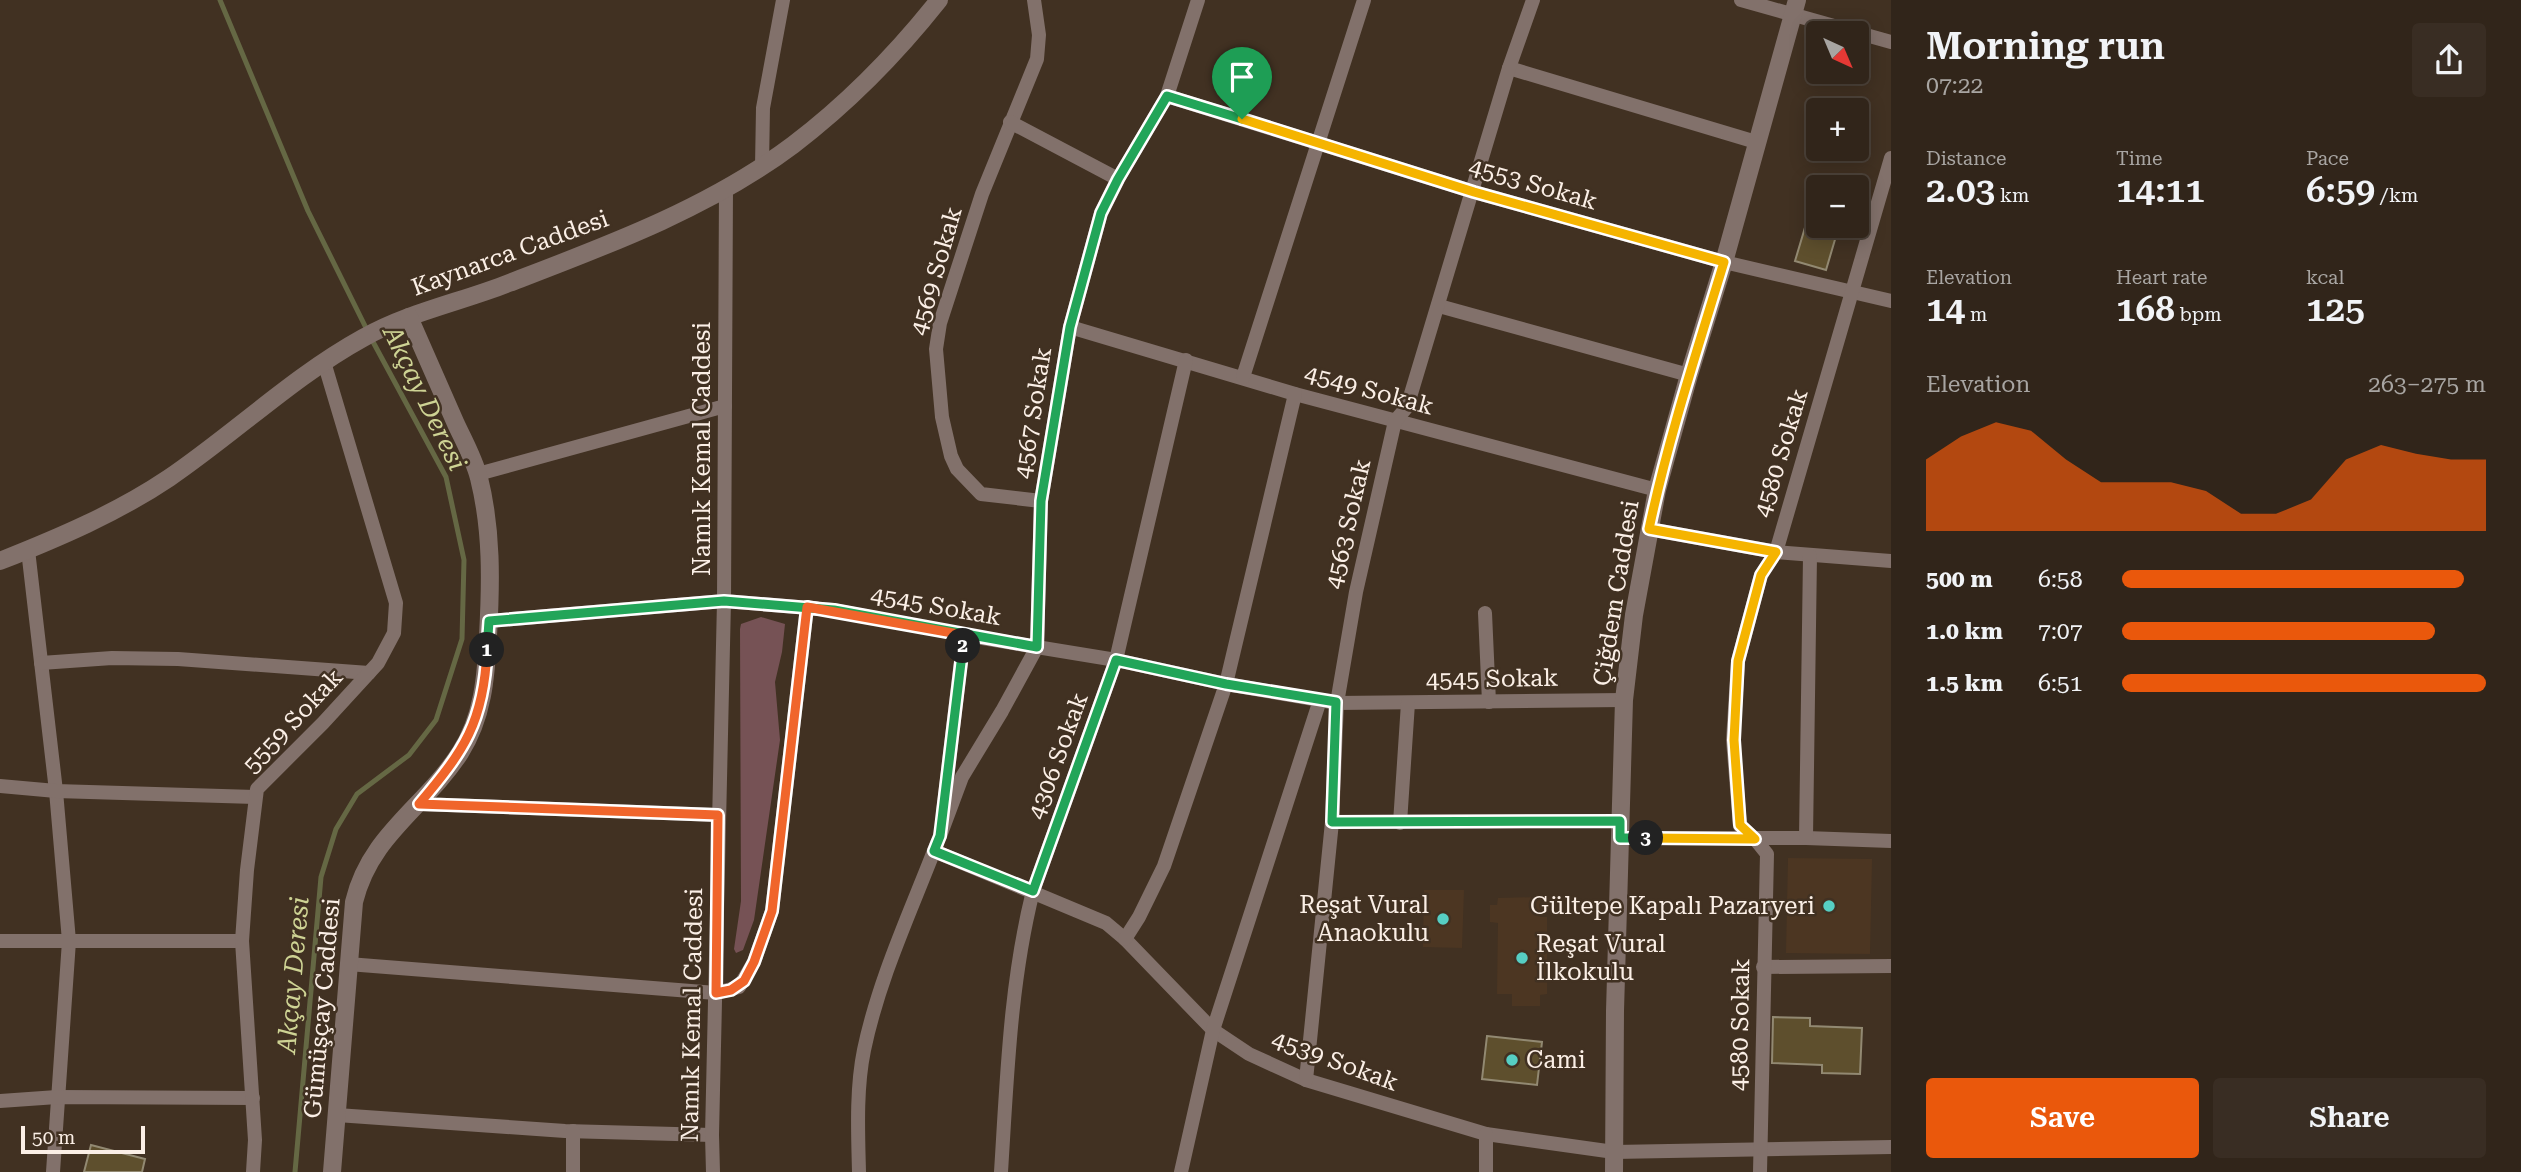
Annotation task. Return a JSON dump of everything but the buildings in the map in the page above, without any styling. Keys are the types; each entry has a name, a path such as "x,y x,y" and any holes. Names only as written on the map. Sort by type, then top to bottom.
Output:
{"street":[{"path":"762,166 763,108 783,0"},
{"name":"Kaynarca Caddesi","path":"0,561 112,512 153,488 324,362 365,337 409,317 505,285 622,239 726,188 792,146 848,98 908,37 939,0"},
{"name":"4569 Sokak","path":"1034,0 1040,35 1037,59 1010,122 961,259 940,323 936,348 942,417 951,456 957,469 981,494 1041,501"},
{"name":"4567 Sokak","path":"940,836 962,777 1037,647 1041,501 1070,327 1101,213 1167,96 1198,0"},
{"path":"1243,377 1364,0"},
{"name":"4563 Sokak","path":"1306,1080 1332,822 1336,702 1356,592 1395,421 1407,407 1474,192 1509,68 1533,0"},
{"path":"1741,0 1795,7 1891,41"},
{"name":"Çiğdem Caddesi","path":"1614,1172 1624,700 1634,615 1657,490 1795,7"},
{"path":"1509,68 1756,142"},
{"name":"4553 Sokak","path":"1167,96 1474,192 1724,262 1891,301"},
{"path":"1010,122 1118,179"},
{"name":"4580 Sokak","path":"1760,1172 1767,854 1740,825 1734,740 1738,661 1761,575 1776,552 1891,158"},
{"name":"Namık Kemal Caddesi","path":"713,1172 724,601 726,188"},
{"path":"1439,306 1689,375"},
{"name":"Gümüşçay Caddesi","path":"332,1172 348,964 359,879 377,847 419,804 451,766 466,743 476,719 486,674 490,548 478,474 409,317"},
{"name":"4549 Sokak","path":"1070,327 1295,394 1657,490"},
{"name":"4306 Sokak","path":"1000,1172 1010,1035 1024,934 1033,891 1116,660 1186,360"},
{"name":"5559 Sokak","path":"253,1172 256,1140 242,941 257,789 369,673 387,649 394,633 396,603 324,362"},
{"path":"1125,939 1164,866 1226,684 1295,394"},
{"path":"478,474 725,406"},
{"path":"1649,529 1776,552 1891,561"},
{"path":"28,550 56,791 69,941 53,1172"},
{"path":"1806,838 1810,556"},
{"name":"4545 Sokak","path":"489,621 724,601 807,607 1116,660 1226,684 1336,702 1624,700"},
{"path":"348,964 716,993 731,990 744,981 754,962 772,911 807,607"},
{"path":"1485,613 1489,702"},
{"path":"859,1172 858,1118 863,1051 899,939 940,836 964,635"},
{"path":"41,663 112,658 178,659 369,673"},
{"path":"1181,1172 1213,1030 1320,700"},
{"path":"1400,823 1408,703"},
{"path":"0,786 56,791 255,797"},
{"path":"419,804 718,815"},
{"path":"1332,822 1620,830 1755,839 1891,841"},
{"name":"4539 Sokak","path":"934,851 1106,923 1125,939 1213,1030 1249,1054 1306,1080 1486,1134 1614,1152 1891,1147"},
{"path":"0,941 242,941"},
{"path":"1763,967 1891,966"},
{"path":"0,1101 57,1097 253,1098"},
{"path":"337,1115 573,1131 712,1135"},
{"path":"573,1131 573,1172"},
{"path":"1486,1134 1486,1172"}],"shaded area":[{"path":"761,617 785,624 775,682 780,740 754,920 743,950 736,953 734,949 741,901 740,629 741,624"},
{"name":"Gültepe Kapalı Pazaryeri","path":"1788,858 1872,859 1870,954 1786,953"},
{"name":"Reşat Vural Anaokulu","path":"1424,890 1464,890 1462,948 1423,947"},
{"name":"Reşat Vural İlkokulu","path":"1540,897 1540,917 1547,917 1547,994 1540,995 1540,1006 1512,1006 1512,994 1497,994 1498,923 1490,922 1490,905 1497,905 1498,898"}],"waterway":[{"name":"Akçay Deresi","path":"220,0 308,211 372,340 446,477 464,560 462,639 436,720 409,755 357,794 336,829 321,877 295,1172"}],"place":[{"name":"Gültepe Kapalı Pazaryeri","path":"1829,906"},
{"name":"Reşat Vural Anaokulu","path":"1443,919"},
{"name":"Reşat Vural İlkokulu","path":"1522,958"},
{"name":"Cami","path":"1512,1060"}],"route":[{"path":"1242,119 1167,96 1101,213 1070,327 1041,501 1037,647 834,610 807,607 724,601 489,621 483,698 476,719 466,743 451,766 419,804 718,815 716,993 738,987 754,962 772,911 807,607 964,635 940,836 934,851 1033,891 1116,660 1226,684 1336,702 1332,822 1620,821 1620,838 1755,839 1740,825 1734,740 1738,661 1761,575 1776,552 1649,529 1689,375 1724,262 1474,192 1242,119"}]}
